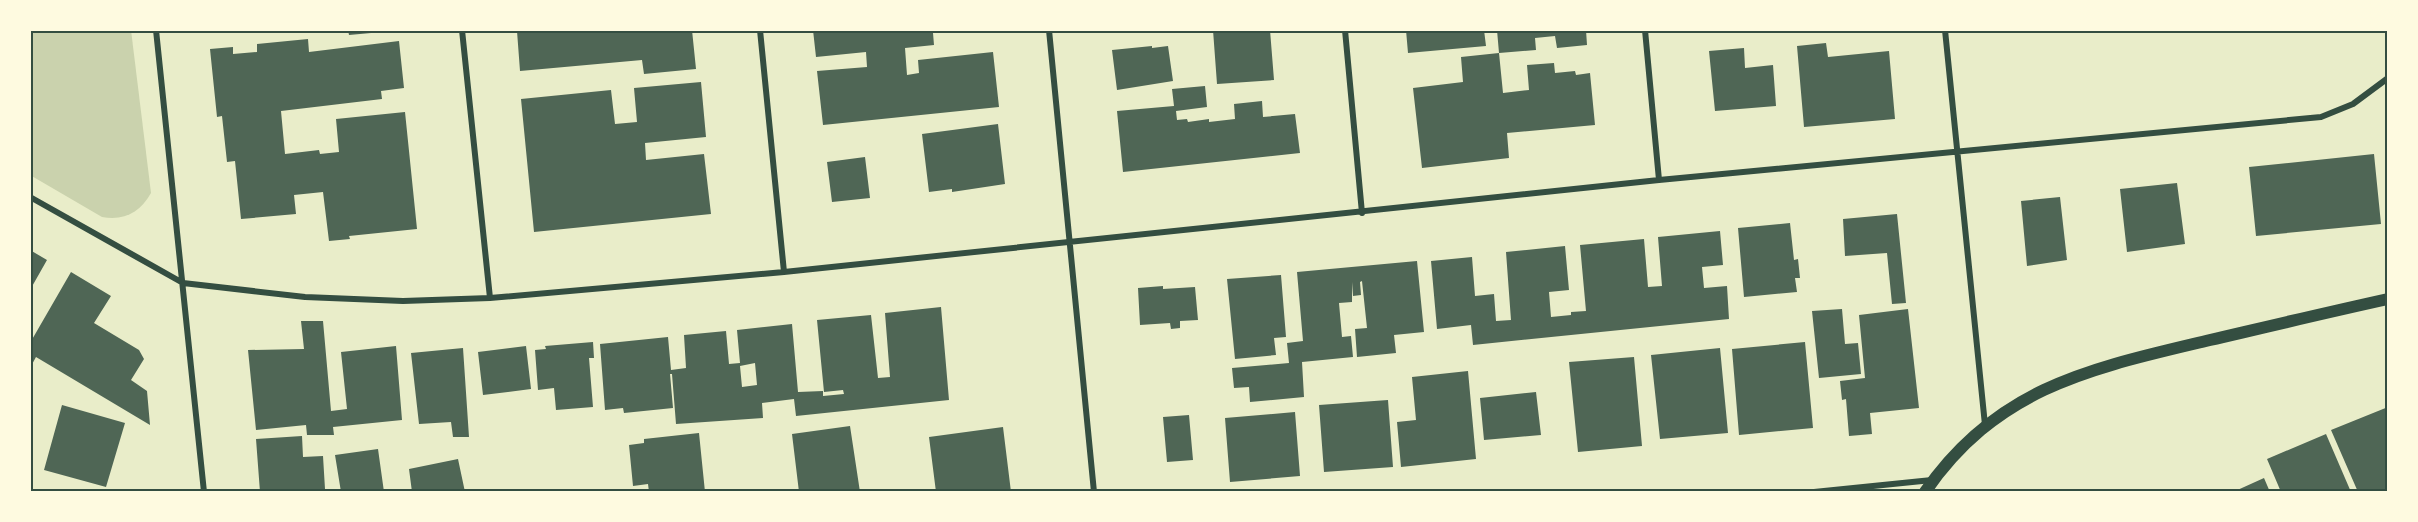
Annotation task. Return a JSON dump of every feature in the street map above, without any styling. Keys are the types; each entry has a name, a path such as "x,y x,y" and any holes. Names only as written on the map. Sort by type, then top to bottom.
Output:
{"main road":[{"path":"1924,492 1985,425 2027,398 2076,375 2128,360 2388,298"}],"street":[{"path":"156,30 204,492"},
{"path":"462,30 490,298"},
{"path":"760,30 784,272"},
{"path":"1049,30 1094,492"},
{"path":"1345,30 1362,213"},
{"path":"1645,30 1659,180"},
{"path":"1945,30 1985,425"},
{"path":"30,197 183,283 305,297 403,301 490,298 784,272 1659,180 2321,117 2353,104 2388,78"},
{"path":"1814,492 1933,480"}],"green space":[{"path":"30,30 131,30 151,193 147,200 131,214 118,218 102,217 30,175"}],"building":[{"path":"348,30 382,30 382,32 349,35"},
{"path":"692,30 696,69 644,74 642,60 520,71 517,31"},
{"path":"813,30 945,30 933,33 934,45 905,48 907,75 919,73 918,60 993,52 999,107 823,125 817,71 867,67 866,52 816,57"},
{"path":"1213,30 1270,30 1274,80 1217,84"},
{"path":"1406,30 1484,30 1486,46 1408,53"},
{"path":"1497,30 1586,30 1587,45 1557,48 1555,36 1535,38 1536,50 1499,53"},
{"path":"308,39 309,52 399,41 404,88 381,91 382,99 281,111 285,154 319,150 320,154 339,152 336,119 405,112 417,229 349,236 350,239 329,241 323,192 294,195 296,214 241,219 235,161 227,162 222,116 217,117 210,49 233,47 233,54 257,52 257,44"},
{"path":"1826,43 1828,57 1889,51 1895,119 1804,127 1797,46"},
{"path":"1152,46 1152,48 1168,46 1173,81 1117,90 1112,50"},
{"path":"1744,48 1745,68 1773,65 1776,106 1715,111 1709,51"},
{"path":"1499,53 1503,93 1529,90 1527,65 1554,63 1555,73 1575,71 1576,75 1590,73 1595,125 1507,133 1509,158 1422,168 1413,88 1463,82 1461,57"},
{"path":"701,82 706,137 645,143 646,160 704,154 711,214 534,232 521,99 611,90 615,124 637,122 634,88"},
{"path":"1205,86 1207,107 1176,111 1177,120 1187,119 1188,122 1209,119 1209,122 1235,119 1234,104 1262,101 1263,117 1295,114 1300,153 1123,172 1117,111 1174,106 1172,89"},
{"path":"998,124 1005,184 952,192 952,189 929,192 922,134"},
{"path":"2374,154 2381,224 2256,236 2249,167"},
{"path":"865,157 870,198 832,202 827,162"},
{"path":"2177,183 2185,244 2127,252 2120,189"},
{"path":"2060,197 2067,260 2027,266 2021,201"},
{"path":"1897,214 1906,303 1892,304 1887,253 1845,256 1843,219"},
{"path":"1790,223 1794,260 1798,259 1800,278 1795,278 1797,292 1744,297 1738,228"},
{"path":"1720,231 1723,265 1702,267 1704,288 1727,286 1729,319 1473,345 1471,325 1437,329 1431,261 1472,257 1475,296 1494,294 1496,321 1511,320 1506,252 1565,246 1569,290 1549,292 1551,317 1571,315 1571,312 1586,311 1580,245 1644,239 1648,287 1662,286 1658,237"},
{"path":"30,250 47,260 30,290"},
{"path":"1417,261 1424,332 1394,335 1396,353 1357,357 1355,329 1367,328 1362,281 1360,282 1361,295 1353,296 1352,282 1352,302 1339,303 1342,337 1351,336 1353,357 1302,362 1304,397 1250,402 1249,387 1234,388 1232,368 1289,363 1287,343 1303,341 1297,272"},
{"path":"71,272 111,296 94,323 139,350 144,359 131,380 147,391 150,425 36,357 30,368 30,343"},
{"path":"1281,275 1286,337 1274,338 1276,355 1235,359 1227,279"},
{"path":"1163,286 1163,289 1195,287 1198,320 1180,321 1180,328 1171,329 1170,323 1140,325 1138,288"},
{"path":"941,307 949,400 796,416 794,399 762,403 763,418 676,424 672,374 670,374 673,408 624,413 623,408 605,410 600,344 668,337 671,370 686,368 684,335 726,331 729,364 740,363 737,330 792,324 798,392 823,391 823,396 844,394 843,390 824,392 817,320 871,315 878,378 890,377 885,313","holes":["755,363 757,385 742,387 740,366"]},
{"path":"1842,309 1845,344 1858,343 1861,374 1819,378 1812,311"},
{"path":"1908,309 1919,408 1870,413 1872,434 1849,436 1846,399 1842,400 1840,381 1865,378 1859,315"},
{"path":"301,321 323,321 331,411 347,409 341,352 396,346 402,420 333,427 334,435 307,435 306,425 256,430 248,350 304,349"},
{"path":"593,342 594,358 589,358 593,407 556,410 554,388 538,390 535,350 546,349 545,346"},
{"path":"1805,342 1813,428 1739,435 1732,349"},
{"path":"526,346 531,389 483,395 478,352"},
{"path":"463,348 469,437 453,437 451,422 419,424 411,353"},
{"path":"1720,348 1728,433 1660,439 1651,355"},
{"path":"1634,357 1642,446 1578,452 1569,362"},
{"path":"1468,371 1476,459 1401,467 1397,422 1416,420 1412,377"},
{"path":"1536,392 1541,435 1484,440 1480,398"},
{"path":"1388,400 1393,467 1324,472 1319,405"},
{"path":"62,405 125,423 106,487 44,470"},
{"path":"2388,407 2388,492 2358,492 2331,430"},
{"path":"1295,412 1300,476 1230,482 1225,418"},
{"path":"1189,415 1193,460 1167,462 1163,417"},
{"path":"850,426 860,492 799,492 792,434"},
{"path":"1003,427 1011,492 936,492 929,437"},
{"path":"699,433 705,492 649,492 648,484 633,486 629,445 644,443 644,439"},
{"path":"2326,434 2351,492 2281,492 2267,459"},
{"path":"302,436 303,457 323,456 325,489 307,492 260,492 256,439"},
{"path":"378,449 384,492 341,492 335,455"},
{"path":"458,459 465,492 412,492 409,469"},
{"path":"2264,478 2270,492 2233,492"}]}
